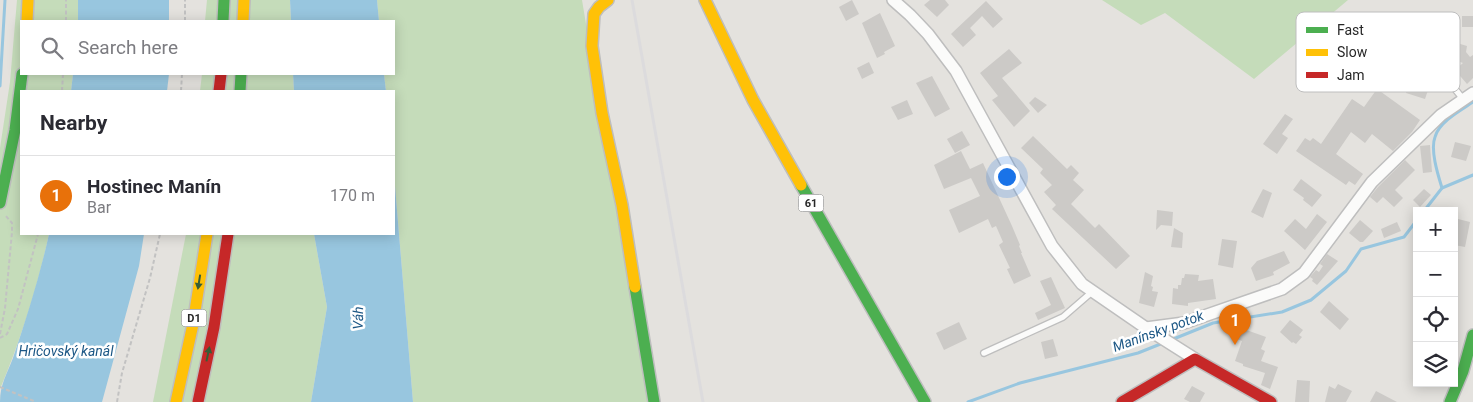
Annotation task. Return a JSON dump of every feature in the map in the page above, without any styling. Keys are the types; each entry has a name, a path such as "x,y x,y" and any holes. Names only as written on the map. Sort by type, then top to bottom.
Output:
{"main road":[{"path":"27,20 28,0"},
{"path":"223,20 224,0"},
{"path":"243,20 244,0"},
{"path":"608,0 594,14 591,33 592,46 602,113 623,214 654,402"},
{"name":"61","path":"705,0 753,100 924,402"},
{"path":"0,202 15,130 22,75"},
{"path":"220,75 220,90"},
{"path":"240,90 241,75"},
{"name":"D1","path":"176,402 193,324 207,235"},
{"name":"D1","path":"198,402 214,327 228,235"},
{"path":"1450,402 1463,371 1473,335"},
{"path":"1122,402 1195,359 1270,402"}],"street":[{"path":"893,0 928,34 956,71 1052,246 1082,284 1195,359"},
{"path":"1146,328 1184,323 1282,289 1304,273 1372,182 1441,115 1468,96"}],"lane":[{"path":"984,353 1063,317 1092,291"}],"path":[{"path":"66,0 66,20"},
{"path":"184,20 185,0"},
{"path":"62,90 63,75"},
{"path":"181,90 182,75"},
{"path":"0,210 12,223 12,232 5,308 0,334"},
{"path":"0,338 7,334 18,309 38,235"},
{"path":"117,402 122,373 150,278 160,235"},
{"path":"0,388 36,402"}],"green space":[{"path":"17,0 78,0 78,20 20,20 20,75 73,75 71,90 20,90 20,235 49,235 28,312 0,389 0,148 10,82"},
{"path":"207,0 290,0 291,20 205,20"},
{"path":"377,0 582,0 649,402 413,402 395,186 395,90 386,90 384,75 395,75 395,20 379,20"},
{"path":"1102,0 1348,0 1334,12 1296,12 1296,44 1254,79 1165,13 1141,25"},
{"path":"202,75 293,75 294,90 200,90"},
{"path":"186,235 314,235 327,307 311,402 153,402"}],"water":[{"path":"78,0 169,0 169,20 78,20"},
{"path":"290,0 377,0 379,20 291,20"},
{"path":"73,75 169,75 167,90 71,90"},
{"path":"293,75 384,75 386,90 294,90"},
{"name":"Váh","path":"395,186 413,402 311,402 327,307 314,235 395,235"},
{"name":"Hričovský kanál","path":"49,235 144,235 139,266 102,402 0,402 3,384 42,265"}],"building":[{"path":"852,0 859,14 846,21 839,7"},
{"path":"930,0 945,0 949,5 937,17 924,5"},
{"path":"986,1 1003,19 993,28 982,16 970,28 976,35 963,47 951,34"},
{"path":"880,13 895,46 877,58 862,23"},
{"path":"1462,16 1473,16 1473,27 1462,27"},
{"path":"1460,44 1467,46 1466,52 1470,57 1473,55 1473,78 1467,84 1460,76 1460,66 1463,63 1460,62"},
{"path":"1009,49 1022,63 1002,78 1030,111 1014,127 992,100 998,96 980,73"},
{"path":"869,62 874,73 862,79 857,68"},
{"path":"932,76 950,109 935,117 916,83"},
{"path":"1375,92 1381,92 1420,120 1412,132 1393,151 1372,134 1365,143 1351,132 1336,154 1363,174 1355,185 1349,181 1346,185 1296,151 1305,138 1310,141 1313,138 1321,144 1352,99 1364,107"},
{"path":"1406,92 1427,92 1425,99"},
{"path":"1035,97 1047,105 1038,113 1029,103"},
{"path":"907,100 913,114 898,120 891,107"},
{"path":"1285,114 1293,119 1282,134 1288,138 1277,154 1263,144"},
{"path":"962,131 970,145 955,153 947,139"},
{"path":"1033,136 1067,169 1071,165 1079,173 1073,180 1084,190 1071,204 1095,228 1099,224 1130,256 1116,269 1052,209 1056,205 1044,192 1052,185 1040,173 1043,169 1021,148"},
{"path":"1455,142 1471,146 1466,161 1451,157"},
{"path":"1430,145 1432,172 1423,173 1420,146"},
{"path":"961,151 970,169 983,163 1012,226 1031,276 1014,284 1007,269 1010,268 999,245 1003,242 996,226 992,228 988,219 959,233 949,210 980,196 971,178 944,189 934,165"},
{"path":"1405,160 1415,170 1395,190 1403,198 1394,207 1383,197 1377,203 1370,197"},
{"path":"1301,179 1322,195 1312,207 1293,190"},
{"path":"1263,189 1272,193 1263,218 1251,212"},
{"path":"1424,189 1431,195 1420,207 1413,200"},
{"path":"1157,210 1173,212 1172,226 1161,225 1156,230"},
{"path":"1317,214 1327,222 1305,250 1284,231 1295,219 1306,229"},
{"path":"1458,219 1470,222 1465,247 1458,246"},
{"path":"1360,220 1373,231 1363,242 1360,242 1349,233"},
{"path":"1397,222 1401,231 1384,238 1381,229"},
{"path":"1174,228 1183,233 1182,248 1171,247"},
{"path":"1222,239 1237,241 1233,268 1218,265"},
{"path":"1284,251 1290,263 1273,272 1274,275 1256,281 1251,268 1257,261"},
{"path":"1327,254 1338,261 1317,285 1310,277 1316,270 1319,272 1323,266 1320,264"},
{"path":"1145,272 1153,276 1152,291 1158,292 1154,307 1139,303"},
{"path":"1185,274 1199,275 1198,281 1213,279 1216,299 1188,303 1188,306 1172,304 1173,288 1178,289 1178,285 1181,285"},
{"path":"1051,277 1065,308 1038,320 1035,313 1051,305 1040,281"},
{"path":"1329,301 1349,319 1340,330 1320,312"},
{"path":"1290,320 1303,330 1299,335 1302,337 1296,344 1292,343 1280,332"},
{"path":"959,322 967,339 944,350 936,333"},
{"path":"1238,327 1266,337 1261,349 1265,351 1261,361 1278,367 1270,389 1261,385 1265,373 1243,366 1243,364 1235,361 1242,341 1234,338"},
{"path":"1053,339 1058,356 1045,359 1041,342"},
{"path":"1297,380 1310,381 1309,402 1295,402"},
{"path":"1338,384 1352,391 1346,402 1325,402 1329,386 1335,389"},
{"path":"1192,386 1205,393 1200,402 1190,402 1184,399"},
{"path":"1376,391 1397,402 1370,402"}],"waterway":[{"path":"0,86 5,0"},
{"path":"1442,188 1433,149 1435,137 1446,121 1473,102"},
{"name":"Manínsky potok","path":"1427,207 1442,188 1473,175"},
{"name":"Manínsky potok","path":"1171,340 1213,323 1282,312 1311,300 1346,271 1361,249 1404,237 1413,225"},
{"name":"Manínsky potok","path":"968,402 1020,383 1138,353 1163,343"}],"railway":[{"path":"632,0 703,402"}],"traffic: fast":[{"path":"223,20 224,0"},
{"path":"20,90 22,75"},
{"path":"240,90 241,75"},
{"path":"0,203 15,130 20,90"},
{"path":"801,185 925,402"},
{"path":"635,287 654,402"},
{"path":"1450,402 1463,371 1473,335"}],"traffic: slow":[{"path":"27,20 28,0"},
{"path":"243,20 244,0"},
{"path":"608,0 594,14 592,46 602,113 622,205 635,287"},
{"path":"705,0 753,100 801,185"},
{"path":"176,402 193,324 207,235"}],"traffic: jam":[{"path":"219,90 221,75"},
{"path":"198,402 214,327 228,235"},
{"path":"1122,402 1195,359 1271,402"}],"place":[{"name":"Hostinec Manín","path":"1235,345"}]}
